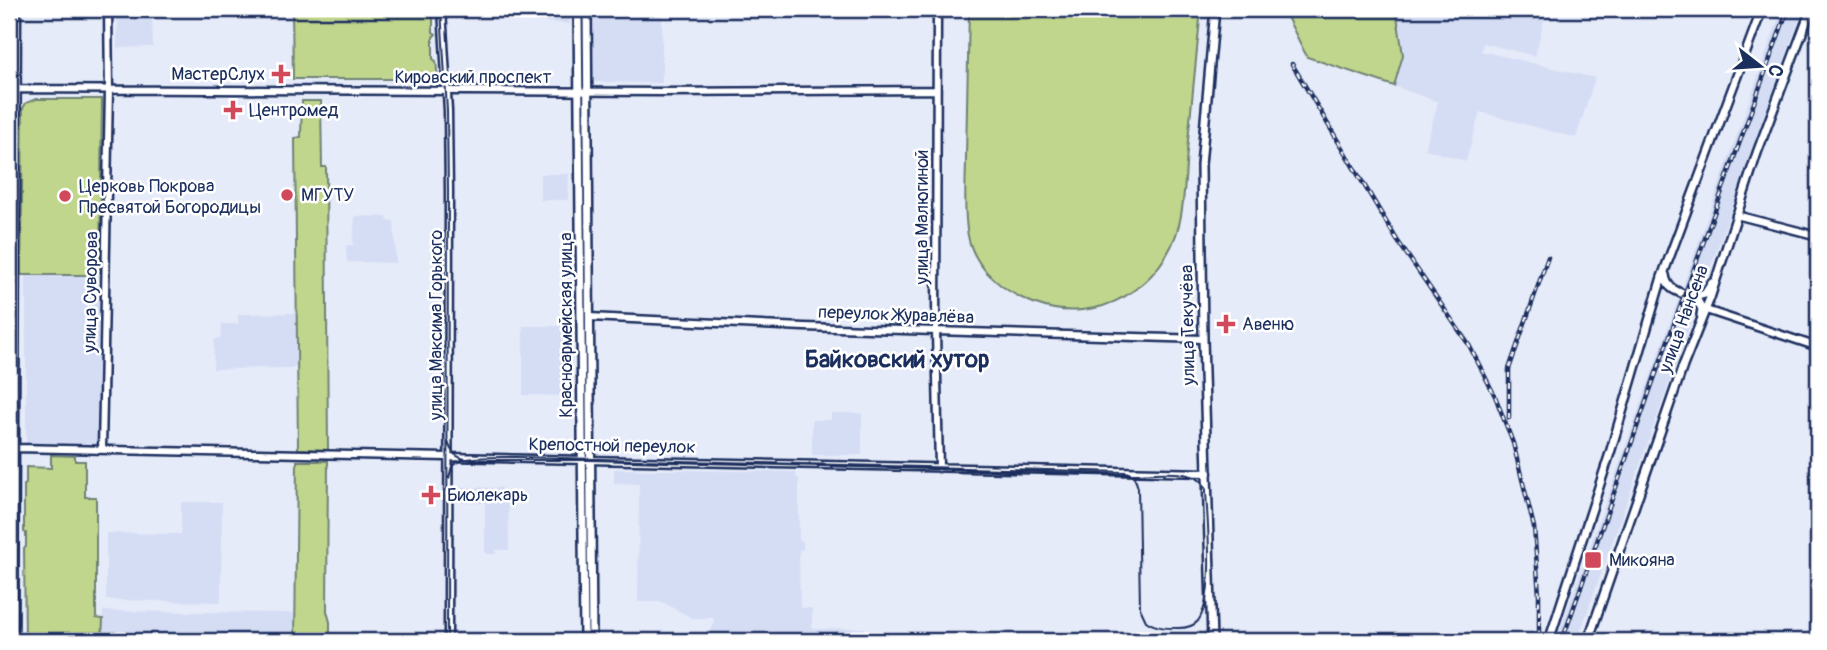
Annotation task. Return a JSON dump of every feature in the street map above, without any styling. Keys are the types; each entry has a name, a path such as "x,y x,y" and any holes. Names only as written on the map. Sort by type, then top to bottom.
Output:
{"main road":[{"path":"11,9 16,448 14,641"},
{"path":"9,641 12,89 17,9"},
{"name":"улица Суворова","path":"102,450 109,90 108,9"},
{"name":"улица Максима Горького","path":"442,9 449,192 448,641"},
{"name":"Красноармейская улица","path":"578,9 584,92 589,317 584,641"},
{"name":"Красноармейская улица","path":"587,9 584,92 586,459 592,641"},
{"name":"улица Малюгиной","path":"937,9 936,331 939,468"},
{"name":"улица Текучёва","path":"1212,641 1201,165 1215,9"},
{"name":"улица Нансена","path":"1549,641 1665,271 1762,9"},
{"name":"улица Нансена","path":"1588,641 1706,310 1736,215 1811,9"},
{"name":"Кировский проспект","path":"12,89 584,92 935,90"},
{"path":"1736,215 1818,236"},
{"path":"1665,271 1665,280 1672,290 1695,298 1702,309 1699,326"},
{"path":"1695,298 1705,294 1717,275"},
{"path":"1655,305 1661,295 1672,290"},
{"path":"1706,310 1818,347"},
{"name":"переулок Журавлёва","path":"589,317 1203,339"},
{"name":"Крепостной переулок","path":"16,448 1208,473"}],"shaded area":[{"path":"118,9 152,9 153,47 117,48"},
{"path":"531,9 569,9 570,24 531,21"},
{"path":"593,9 662,9 662,83 593,82"},
{"path":"1396,9 1547,9 1535,56 1483,43 1481,51 1595,78 1576,138 1480,112 1466,161 1425,149 1438,102 1394,86 1403,55"},
{"path":"1782,9 1803,9 1577,641 1556,641"},
{"path":"540,174 569,174 568,200 540,200"},
{"path":"355,216 387,217 388,221 394,221 396,263 347,262 346,248 347,245 353,245"},
{"path":"93,272 99,272 97,444 26,443 26,275 93,275"},
{"path":"298,313 298,368 213,369 214,340 221,337 222,324 238,324 238,314"},
{"path":"523,326 572,326 572,396 523,395"},
{"path":"831,413 862,413 862,455 812,455 812,420 831,420"},
{"path":"614,469 796,472 796,478 799,478 799,540 803,541 803,550 799,550 800,608 812,608 812,626 815,629 864,628 864,637 844,637 843,641 709,641 714,618 692,618 662,602 638,602 639,484 614,483"},
{"path":"460,487 502,488 503,491 508,491 509,550 496,550 496,554 485,554 485,503 460,503"},
{"path":"181,502 222,502 221,602 106,600 106,533 181,534"},
{"path":"103,611 294,613 294,641 102,641"}],"green space":[{"path":"292,9 433,9 433,32 436,34 433,37 433,59 436,61 438,79 293,79"},
{"path":"969,9 1201,9 1184,197 1179,225 1171,247 1159,267 1125,296 1082,310 1059,310 1013,294 993,279 977,259 968,236 965,207"},
{"path":"1283,9 1396,9 1403,55 1394,86 1307,57"},
{"path":"36,99 102,99 100,270 93,272 93,275 21,275 23,108 26,103"},
{"path":"302,101 321,101 322,167 326,167 328,450 298,449 295,138 301,137"},
{"path":"51,455 75,456 75,461 85,461 85,497 96,497 96,618 103,619 102,641 25,641 26,467 51,468"},
{"path":"297,461 328,461 327,611 330,641 295,641"}],"tram line":[{"path":"441,9 448,192 447,641"},
{"path":"448,441 456,455 463,459 467,459 472,460 589,460 1118,474 1131,474 1162,473 1185,474 1202,482 1206,490 1209,558 1207,594 1204,609 1198,621 1191,626 1165,628 1146,621 1140,608 1138,488 1133,476 1131,474 1126,472 495,457 475,458 468,459 461,460 452,466 449,478"}],"railway":[{"path":"1562,641 1788,9"},
{"path":"1292,64 1397,240 1469,345 1495,396 1513,443 1534,527 1539,641"},
{"path":"1509,418 1509,369 1548,257"}],"place":[{"name":"МастерСлух","path":"281,74"},
{"name":"Центромед","path":"233,110"},
{"name":"МГУТУ","path":"287,195"},
{"name":"Церковь Покрова Пресвятой Богородицы","path":"65,196"},
{"name":"Авеню","path":"1226,324"},
{"name":"Биолекарь","path":"431,495"},
{"name":"Микояна","path":"1593,560"}],"district":[{"name":"Байковский хутор","path":"897,359"}]}
